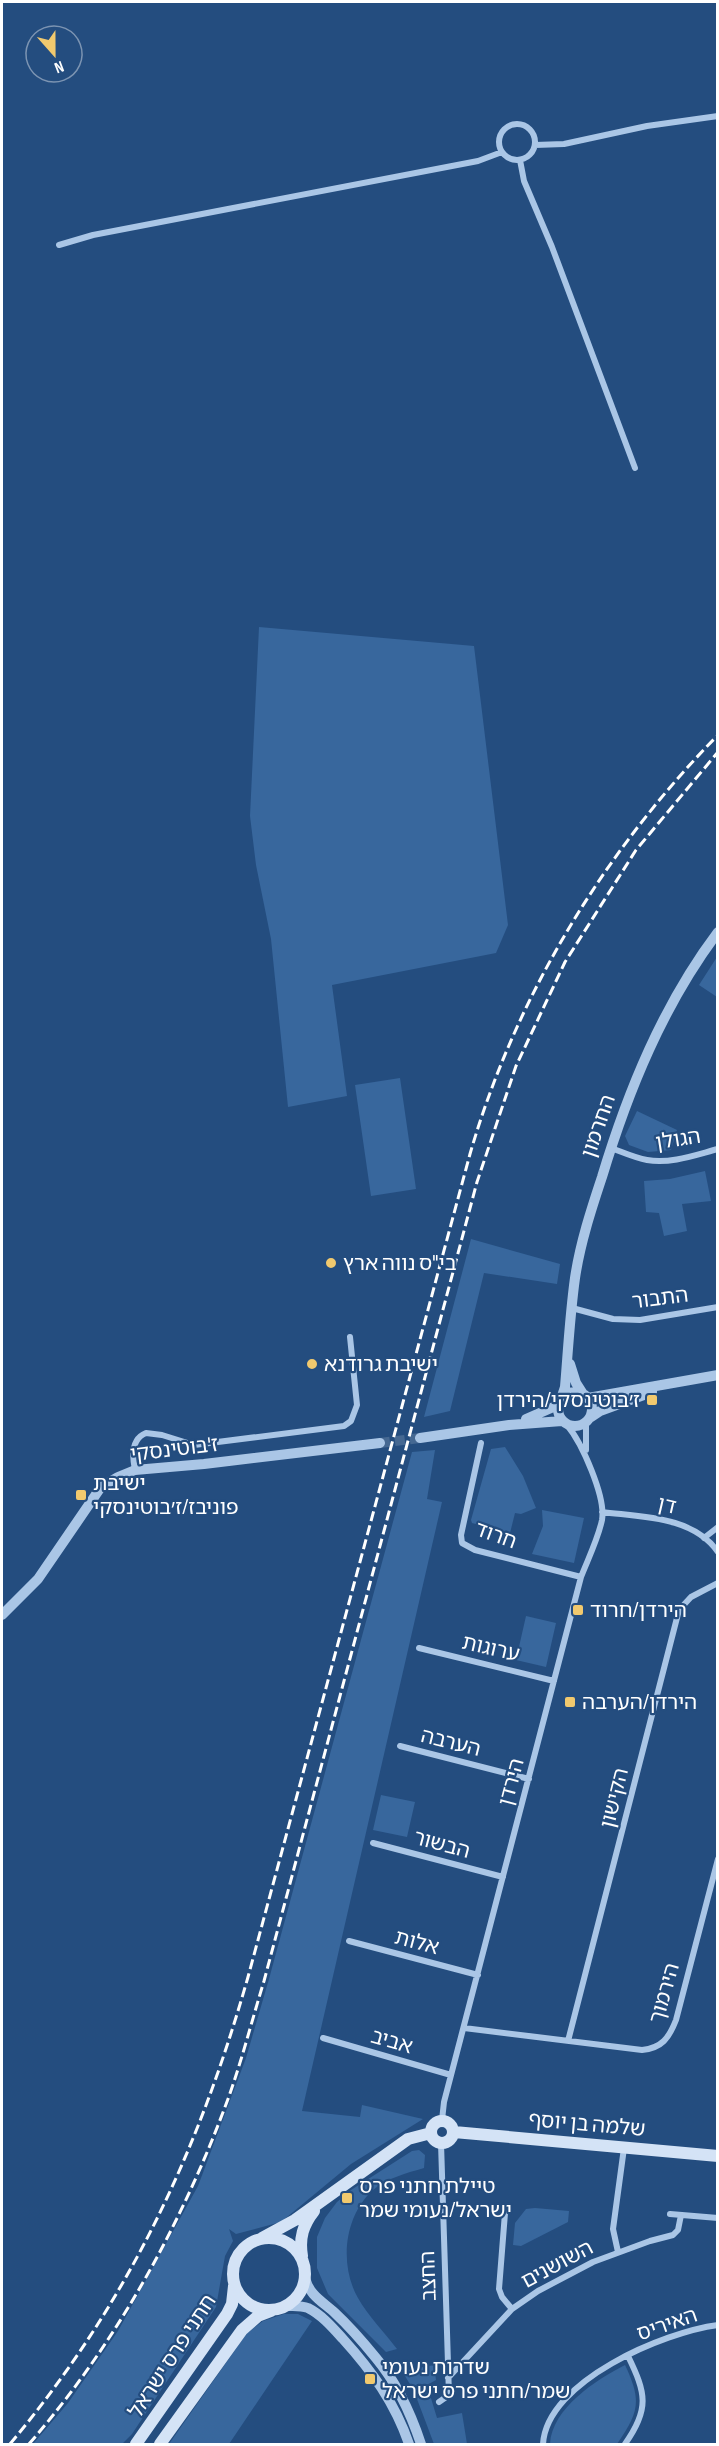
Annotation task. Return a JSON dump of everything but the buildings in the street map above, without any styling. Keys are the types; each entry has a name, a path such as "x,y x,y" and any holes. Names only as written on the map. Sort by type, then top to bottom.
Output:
{"main road":[{"path":"442,2120 450,2123 454,2132 451,2139 441,2143 434,2140 431,2133 433,2125 442,2120"},
{"name":"שלמה בן יוסף","path":"454,2132 717,2156"},
{"path":"332,2193 318,2205 303,2228 300,2241 305,2278 302,2289 295,2299 279,2308 263,2310 246,2302 234,2286 234,2265 244,2247 295,2220 332,2193 408,2139 431,2133"},
{"path":"260,2239 275,2238 286,2241 302,2257"},
{"name":"חתני פרס ישראל","path":"136,2445 227,2314 232,2304 234,2286"},
{"name":"חתני פרס ישראל","path":"160,2445 242,2330 258,2316 279,2308"}],"street":[{"path":"536,145 564,144 647,126 717,116"},
{"path":"516,124 531,130 536,145 531,154 520,160 508,158 502,152 500,136 507,128 516,124"},
{"path":"59,245 93,235 478,161 502,152"},
{"path":"520,160 524,181 552,247 635,468"},
{"name":"החרמון","path":"560,1402 565,1387 576,1277 590,1214 610,1148 649,1049 672,1003 699,957 717,932"},
{"name":"הגולן","path":"610,1148 648,1161 671,1161 717,1149"},
{"name":"התבור","path":"572,1308 613,1319 640,1320 717,1307"},
{"path":"135,1470 134,1447 142,1434 146,1433 162,1435 194,1445 344,1426 351,1421 357,1405 350,1337"},
{"name":"החרמון","path":"567,1352 576,1383 586,1396"},
{"path":"509,1425 536,1416 574,1392 586,1396 717,1375"},
{"path":"420,1438 509,1425 565,1423 577,1426 605,1409 690,1380"},
{"path":"586,1396 592,1407 584,1437 586,1454 602,1512"},
{"path":"560,1402 558,1411 586,1454"},
{"name":"ז'בוטינסקי","path":"2,1615 38,1579 101,1487 118,1477 135,1470 213,1464 380,1443"},
{"name":"חרוד","path":"481,1443 461,1535 462,1543 476,1550 581,1577"},
{"name":"הירדן","path":"442,2120 451,2075 581,1577 602,1520 602,1512"},
{"name":"דן","path":"602,1512 666,1520 690,1529 704,1538 717,1552"},
{"path":"704,1538 717,1527"},
{"name":"הקישון","path":"568,2041 679,1610 691,1597 717,1583"},
{"name":"ערוגות","path":"419,1648 554,1680"},
{"name":"הערבה","path":"400,1746 529,1779"},
{"name":"הבשור","path":"373,1843 503,1877"},
{"name":"הירמוך","path":"464,2028 642,2050 656,2047 667,2039 676,2020 717,1859"},
{"name":"אלות","path":"349,1941 478,1975"},
{"name":"אביב","path":"322,2038 451,2075"},
{"name":"החצב","path":"439,2402 449,2395 441,2143"},
{"name":"השושנים","path":"618,2252 613,2229 624,2147"},
{"name":"השושנים","path":"505,2213 499,2289 512,2308"},
{"path":"670,2214 717,2218"},
{"name":"השושנים","path":"448,2378 512,2308 566,2275 618,2252 673,2235 678,2230 681,2215"},
{"path":"305,2278 313,2294 335,2313 377,2359 402,2398 421,2445"},
{"path":"279,2308 301,2306 327,2321 368,2366 392,2404 409,2445"},
{"name":"האיריס","path":"543,2445 543,2437 552,2420 577,2386 628,2356 665,2338 717,2325"},
{"name":"האיריס","path":"626,2445 641,2418 644,2406 642,2387 628,2356"}],"shaded area":[{"path":"259,627 474,646 508,925 496,953 332,985 347,1096 288,1107 271,939 256,865 250,816"},
{"path":"717,957 717,997 699,985"},
{"path":"400,1078 416,1189 371,1196 355,1085"},
{"path":"637,1111 677,1130 671,1150 648,1152 629,1145 625,1136"},
{"path":"705,1171 711,1201 682,1204 687,1231 664,1236 659,1213 646,1212 644,1181 670,1179"},
{"path":"471,1239 560,1264 557,1284 484,1273 450,1411 424,1417"},
{"path":"505,1447 523,1476 536,1508 521,1514 515,1513 510,1533 472,1523 471,1520 491,1449"},
{"path":"435,1450 427,1499 442,1502 302,2111 360,2117 362,2105 423,2119 351,2164 281,2222 236,2234 229,2229 233,2241 225,2256 216,2307 132,2434 122,2444 33,2444 68,2403 118,2331 198,2186 246,2058 412,1452"},
{"path":"542,1510 584,1518 574,1563 532,1554 543,1526"},
{"path":"526,1616 556,1623 546,1667 516,1660"},
{"path":"381,1795 415,1802 407,1837 373,1830"},
{"path":"419,2150 425,2155 424,2168 391,2179 373,2190 363,2201 350,2227 347,2256 352,2285 372,2318 397,2349 386,2352 328,2294 317,2268 317,2237 325,2218 337,2202 351,2190 412,2151"},
{"path":"526,2209 569,2211 568,2222 521,2246 513,2245 515,2223"},
{"path":"284,2314 298,2314 312,2321 229,2444 169,2444 247,2333 263,2321"},
{"path":"434,2365 436,2380 427,2385 437,2418 462,2413 467,2444 434,2444 414,2391 402,2371"},
{"path":"625,2365 634,2388 636,2406 630,2423 617,2444 550,2444 558,2419 567,2407 589,2387"}],"tunnel":[{"path":"380,1443 420,1438"}],"railway":[{"path":"10,2444 52,2391 124,2281 155,2224 206,2104 248,1977 470,1154 489,1096 512,1039 538,983 601,877 637,827 718,735"},
{"path":"29,2444 61,2406 90,2365 144,2281 190,2192 228,2099 264,1981 477,1182 516,1066 565,962 636,850 718,752"}],"place":[{"name":"בי\"ס נווה ארץ","path":"331,1263"},
{"name":"ישיבת גרודנא","path":"312,1364"},
{"name":"ז׳בוטינסקי/הירדן","path":"652,1400"},
{"name":"ישיבת פוניבז/ז׳בוטינסקי","path":"81,1495"},
{"name":"הירדן/חרוד","path":"578,1610"},
{"name":"הירדן/הערבה","path":"570,1702"},
{"name":"טיילת חתני פרס ישראל/נעומי שמר","path":"347,2198"},
{"name":"שדרות נעומי שמר/חתני פרס ישראל","path":"370,2379"}]}
